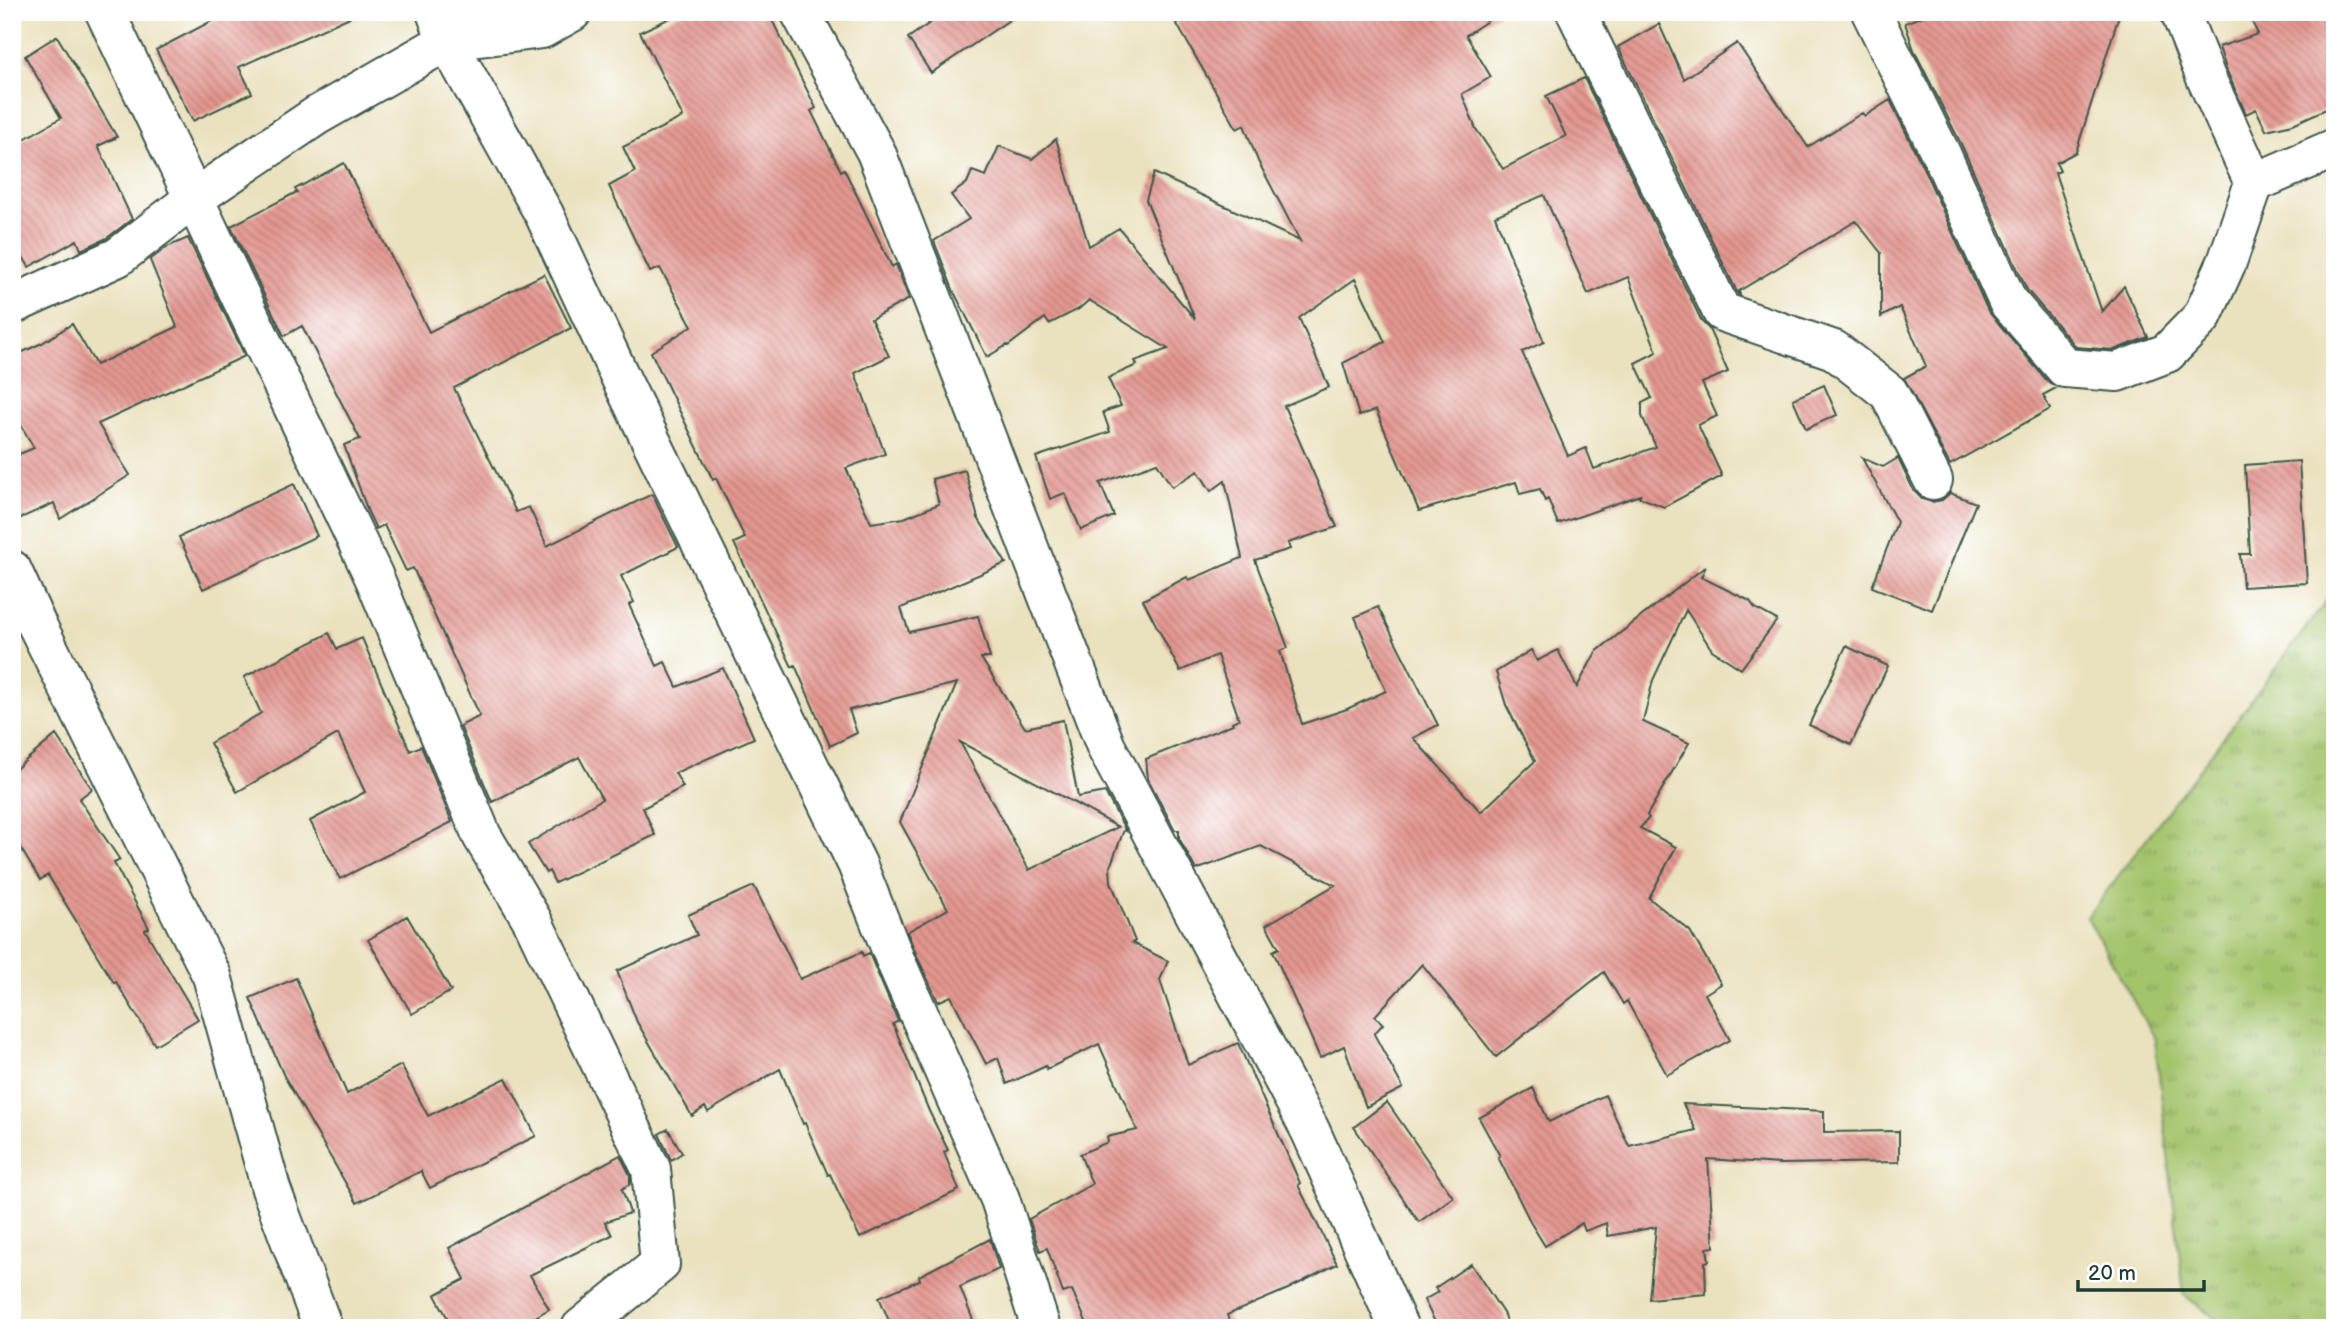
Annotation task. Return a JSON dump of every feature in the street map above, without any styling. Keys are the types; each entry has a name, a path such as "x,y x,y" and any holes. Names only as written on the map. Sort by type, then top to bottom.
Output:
{"street":[{"path":"105,12 374,576 482,836 532,920 651,1169 660,1264 581,1328"},
{"path":"12,304 118,257 193,199 442,27 542,29 572,12"},
{"path":"800,12 876,152 1106,747 1310,1130 1399,1328"},
{"path":"1576,12 1722,312 1835,350 1889,393 1933,480"},
{"path":"1871,12 1942,156 2008,302 2065,368 2117,372 2167,353 2202,317 2227,262 2254,183 2206,78 2180,12"},
{"path":"442,27 544,214 628,394 857,864 896,962 1000,1199 1041,1328"},
{"path":"2254,183 2335,148"},
{"path":"12,570 212,976 271,1189 323,1328"}],"green space":[{"path":"2335,590 2335,1328 2228,1328 2184,1295 2155,1040 2087,917"}],"building":[{"path":"229,12 361,12 239,67 252,93 193,121 156,50"},
{"path":"683,12 768,12 816,108 811,111 841,171 844,169 892,267 896,264 909,299 871,319 889,356 855,373 885,454 846,468 871,523 904,518 939,504 932,479 965,470 978,518 1006,563 901,608 909,632 978,616 990,658 981,658 1025,728 1063,720 1078,797 1105,792 1126,831 1124,830 1110,867 1111,882 1135,941 1132,943 1168,961 1160,980 1188,1065 1238,1043 1300,1183 1298,1185 1337,1264 1227,1315 1232,1328 1089,1328 1072,1290 1063,1293 1047,1248 1040,1251 1029,1219 1092,1184 1080,1154 1108,1142 1107,1137 1137,1130 1099,1044 1047,1069 1046,1066 1007,1084 998,1058 986,1064 951,996 938,1002 916,954 907,932 948,909 900,822 957,683 849,710 857,733 830,746 795,665 792,667 734,543 745,538 716,478 713,480 651,352 692,326 660,268 650,272 609,186 635,172 623,147 683,117 640,32","holes":["960,742 1118,827 1029,870"]},
{"path":"946,12 1021,12 931,73 908,38"},
{"path":"1170,12 1501,12 1466,35 1491,77 1462,94 1476,129 1503,169 1566,136 1546,96 1584,78 1702,322 1709,329 1728,372 1702,383 1717,416 1698,425 1722,476 1664,507 1639,497 1640,495 1558,524 1548,499 1545,501 1540,489 1520,494 1516,482 1419,511 1376,410 1359,416 1343,363 1385,342 1355,279 1299,318 1329,387 1284,406 1337,527 1288,543 1290,549 1255,560 1288,648 1280,651 1302,724 1347,709 1386,691 1355,617 1378,607 1438,725 1413,738 1481,812 1535,761 1506,705 1496,672 1531,650 1537,661 1558,650 1577,687 1596,652 1706,566 1701,577 1750,601 1755,608 1777,620 1741,669 1712,650 1686,610 1653,680 1643,722 1689,743 1647,815 1649,818 1640,828 1676,847 1649,898 1690,931 1721,984 1705,994 1730,1040 1667,1075 1627,1001 1623,1004 1604,972 1496,1057 1422,964 1375,1016 1383,1024 1374,1034 1403,1088 1366,1107 1344,1046 1320,1058 1273,951 1279,948 1266,925 1335,885 1261,846 1196,870 1179,838 1179,830 1175,830 1148,779 1146,759 1233,724 1232,722 1239,719 1217,655 1180,671 1143,600 1187,577 1189,580 1242,558 1225,481 1211,491 1198,471 1172,487 1157,463 1100,483 1114,516 1081,530 1065,493 1050,499 1036,457 1110,432 1103,412 1121,406 1108,378 1137,365 1135,361 1168,349 1089,300 1079,309 1049,324 1045,318 1008,346 987,357 954,292 934,241 969,219 951,195 967,183 972,171 986,176 999,146 1032,159 1056,139 1089,246 1119,228 1195,319 1146,200 1154,173 1300,241 1258,161 1244,125 1237,129","holes":["1544,195 1588,294 1628,277 1657,352 1635,363 1652,398 1642,403 1642,416 1656,447 1594,469 1586,448 1568,456 1522,352 1544,342 1495,216"]},
{"path":"1933,12 2120,12 2076,152 2056,163 2060,171 2055,173 2102,312 2124,286 2148,337 2114,350 2076,347 2027,290 1962,146 1914,50 1905,23"},
{"path":"2247,12 2335,12 2335,105 2293,124 2266,130 2256,109 2246,114 2219,47 2258,34"},
{"path":"1659,24 1684,79 1737,43 1808,147 1862,113 1865,116 1890,100 1988,311 2048,382 2058,387 2043,395 2050,409 1950,465 1904,378 1926,366 1900,307 1881,317 1881,253 1856,221 1738,294 1618,47"},
{"path":"57,36 117,137 98,146 132,219 107,238 81,250 77,240 29,267 12,238 12,146 61,118 25,56"},
{"path":"344,163 429,332 544,274 571,328 454,388 516,512 529,507 547,546 652,494 678,547 621,576 634,602 629,605 657,666 665,662 677,687 723,668 754,738 675,773 683,787 643,808 655,835 555,883 528,844 602,799 579,757 492,802 460,726 480,716 413,568 406,571 384,525 376,529 368,512 344,445 360,439 302,326 284,336 231,226 297,192 295,189"},
{"path":"188,238 245,356 98,424 130,475 60,519 54,503 12,522 12,457 34,448 12,410 12,357 42,343 72,324 96,365 177,327 150,260 167,247"},
{"path":"1824,385 1837,415 1806,429 1793,399"},
{"path":"1862,458 1883,467 1898,458 1913,490 1922,499 1932,502 1942,500 1950,493 1976,503 1932,610 1872,587 1897,522"},
{"path":"2299,461 2307,583 2243,587 2240,554 2250,554 2245,465"},
{"path":"294,484 317,536 203,589 179,537"},
{"path":"329,633 337,649 362,638 410,751 421,746 452,822 340,879 310,821 365,792 338,734 237,792 210,743 261,713 244,677"},
{"path":"1846,646 1888,666 1851,745 1809,725"},
{"path":"56,735 92,789 79,799 120,860 114,863 149,928 145,930 198,1019 155,1045 48,875 40,880 12,834 12,772"},
{"path":"754,886 800,979 862,952 863,956 869,953 898,1021 893,1024 948,1150 944,1152 959,1190 860,1238 805,1123 803,1124 780,1069 708,1112 705,1107 692,1116 637,1022 617,971 697,935 688,915"},
{"path":"407,916 451,991 412,1014 368,940"},
{"path":"296,978 347,1094 401,1065 428,1116 506,1078 536,1136 430,1188 421,1171 357,1203 284,1076 250,998"},
{"path":"1533,1088 1549,1122 1605,1095 1629,1146 1696,1130 1683,1104 1824,1111 1824,1132 1899,1131 1899,1162 1780,1164 1708,1159 1714,1247 1707,1248 1709,1261 1705,1262 1706,1294 1649,1299 1656,1227 1608,1236 1606,1223 1585,1231 1582,1223 1545,1246 1532,1225 1479,1118"},
{"path":"1387,1102 1453,1197 1419,1222 1354,1127"},
{"path":"668,1129 682,1153 671,1160 659,1134"},
{"path":"620,1155 630,1175 630,1184 622,1189 630,1213 605,1222 612,1235 530,1275 549,1309 516,1328 453,1328 435,1295 465,1279 449,1248"},
{"path":"990,1239 999,1269 960,1287 976,1328 892,1328 879,1297 920,1280 919,1276"},
{"path":"1471,1264 1503,1313 1509,1328 1438,1328 1424,1300 1438,1292 1435,1288"}]}
